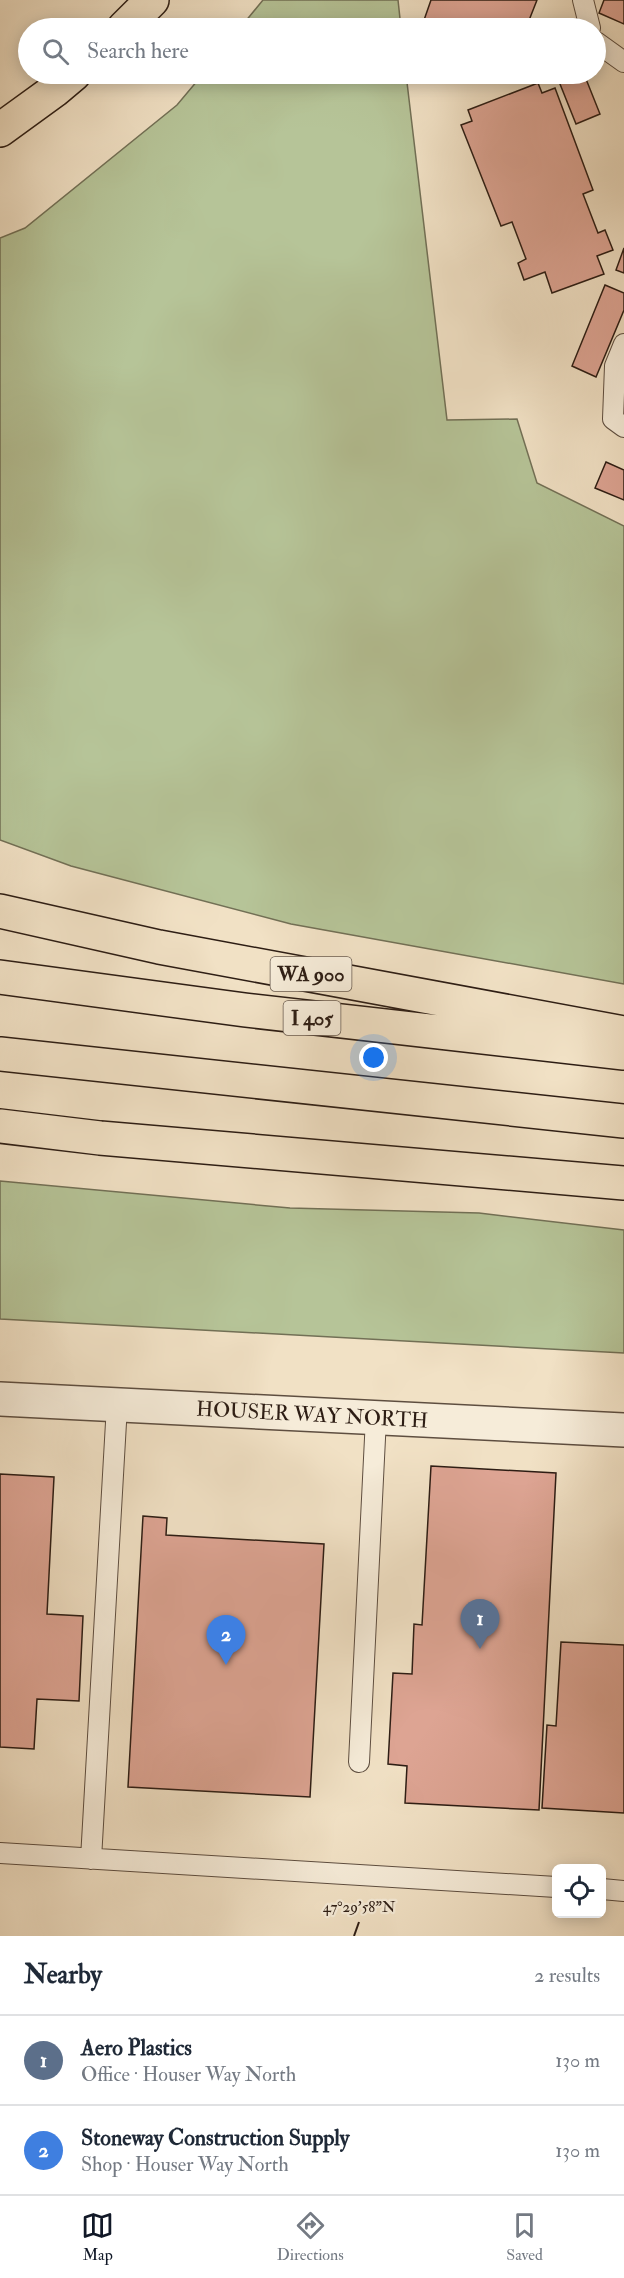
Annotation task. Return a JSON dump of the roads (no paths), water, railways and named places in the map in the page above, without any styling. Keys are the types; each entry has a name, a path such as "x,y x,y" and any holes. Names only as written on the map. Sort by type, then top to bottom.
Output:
{"main road":[{"path":"134,18 152,0"},
{"path":"0,130 63,84"},
{"name":"WA 900","path":"0,911 159,947 624,1033"},
{"name":"I 405","path":"0,977 245,1010 624,1053"},
{"path":"0,1054 624,1121"},
{"path":"0,1126 100,1138 624,1183"}],"street":[{"name":"HOUSER WAY NORTH","path":"0,1399 624,1430"}],"lane":[{"path":"583,0 588,18"},
{"path":"606,49 624,62"},
{"path":"624,344 615,366 613,419 624,427"},
{"path":"91,1859 117,1405"},
{"path":"359,1762 376,1418"},
{"path":"0,1854 552,1887"},
{"path":"606,1889 624,1891"}],"place":[{"name":"Aero Plastics","path":"480,1649"},
{"name":"Stoneway Construction Supply","path":"226,1665"}]}
